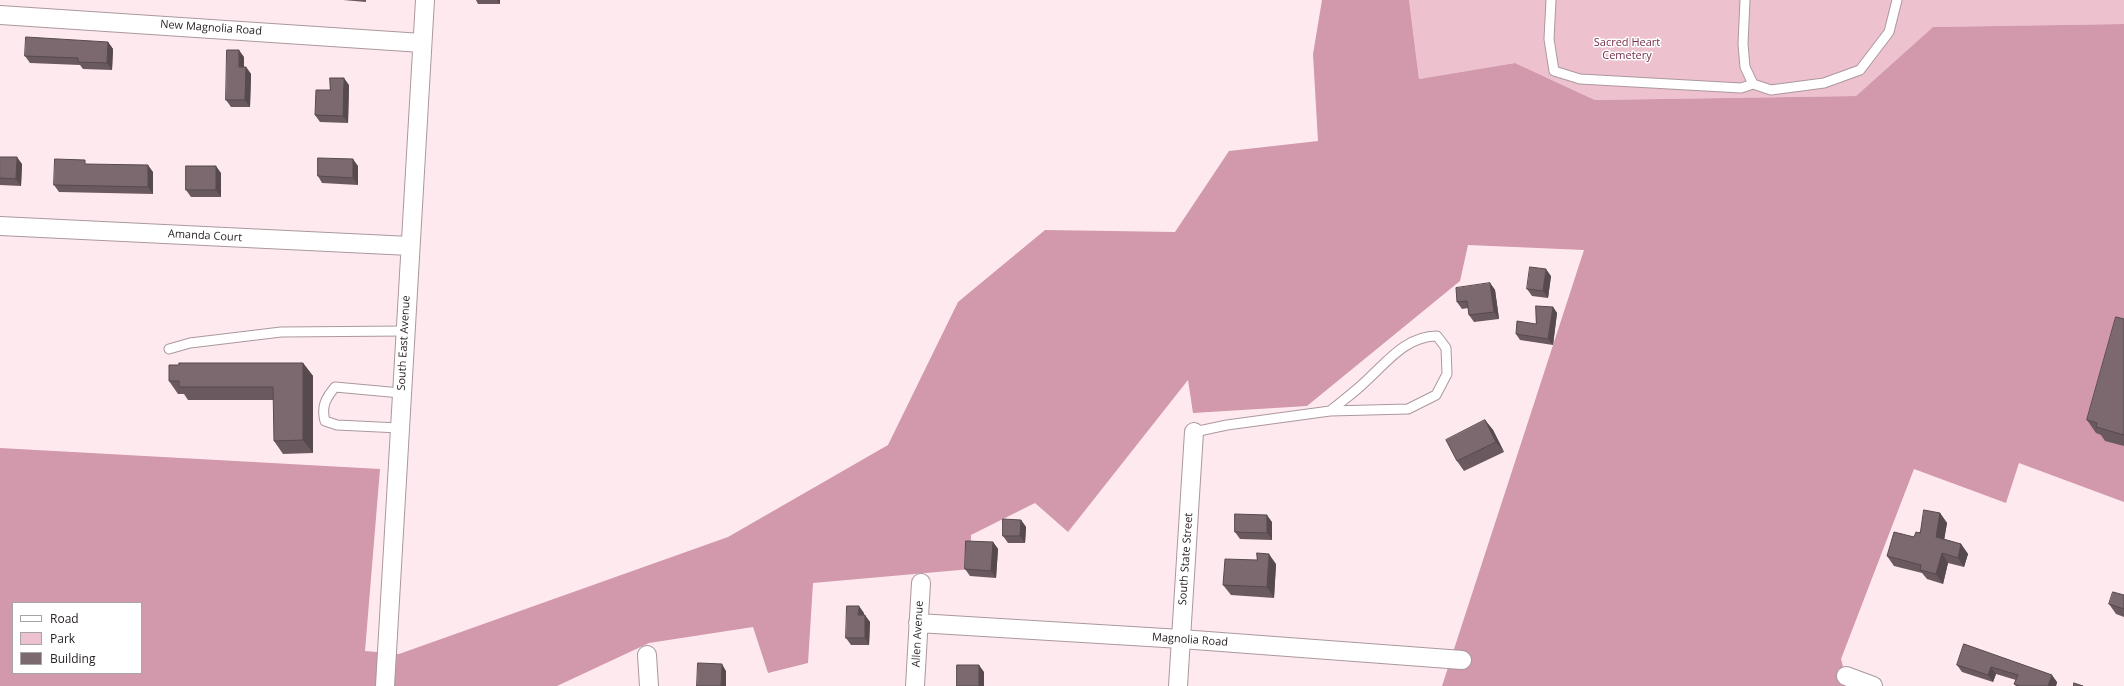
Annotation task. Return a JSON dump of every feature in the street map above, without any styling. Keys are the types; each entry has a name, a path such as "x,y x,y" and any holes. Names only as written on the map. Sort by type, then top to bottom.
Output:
{"street":[{"name":"South East Avenue","path":"385,686 425,0"},
{"name":"New Magnolia Road","path":"0,15 422,43"},
{"name":"Amanda Court","path":"0,226 410,246"},
{"name":"South State Street","path":"1178,686 1194,432"},
{"name":"Allen Avenue","path":"915,686 921,583"},
{"name":"Magnolia Road","path":"918,623 1462,660"},
{"path":"647,655 649,686"},
{"path":"1846,676 1873,686"}],"lane":[{"path":"1551,0 1549,39 1554,71 1580,79 1741,88 1753,84 1771,90 1824,83 1860,70 1889,32 1898,0"},
{"path":"1745,0 1743,44 1745,67 1753,84"},
{"path":"169,349 190,343 282,332 319,330 405,331"},
{"path":"1194,432 1227,425 1330,411 1408,409 1436,395 1447,374 1446,348 1437,336 1424,336 1400,349 1366,382 1330,411"},
{"path":"400,428 337,425 325,421 322,409 327,396 335,387 401,393"}],"green space":[{"name":"Sacred Heart Cemetery","path":"1409,0 2124,0 2124,24 1933,27 1856,96 1595,100 1515,63 1419,79"}],"shaded area":[{"path":"1322,0 1409,0 1419,79 1515,63 1595,100 1856,96 1933,27 2124,24 2124,502 2019,463 2006,503 1914,469 1841,659 1848,686 1442,686 1584,250 1468,245 1460,281 1307,406 1193,413 1188,380 1068,532 1035,503 971,535 971,569 813,583 808,663 768,673 753,627 649,643 557,686 0,686 0,448 380,469 365,651 399,654 728,537 888,445 958,302 1045,230 1175,232 1229,151 1318,141 1313,54"}],"building":[{"path":"26,37 108,42 107,63 78,62 78,58 25,56"},
{"path":"227,50 239,50 239,67 246,67 245,100 226,100"},
{"path":"330,78 344,78 343,116 315,115 316,90 330,90"},
{"path":"0,157 17,157 16,179 0,178"},
{"path":"318,158 353,159 353,178 318,176"},
{"path":"55,159 85,160 85,164 148,165 148,187 54,185"},
{"path":"186,166 216,166 216,190 186,190"},
{"path":"1530,267 1546,269 1543,291 1527,289"},
{"path":"1490,283 1494,312 1469,315 1467,301 1457,302 1456,288"},
{"path":"1536,306 1553,307 1548,339 1516,334 1517,321 1536,324"},
{"path":"2116,317 2124,319 2124,435 2096,427 2097,423 2087,420"},
{"path":"179,363 303,363 303,440 274,441 273,387 179,387 179,381 169,381 169,365 179,365"},
{"path":"1485,420 1496,442 1457,461 1446,440"},
{"path":"1924,510 1940,513 1936,537 1961,544 1958,558 1942,553 1936,574 1920,570 1921,565 1887,556 1894,532 1914,537 1916,532 1920,533"},
{"path":"1235,514 1267,515 1267,533 1235,532"},
{"path":"1003,519 1021,520 1020,536 1003,536"},
{"path":"966,541 993,542 991,571 965,569"},
{"path":"1257,553 1269,554 1267,587 1223,585 1225,559 1257,560"},
{"path":"2113,592 2124,595 2124,609 2109,604"},
{"path":"847,606 859,606 858,615 865,615 865,638 846,638"},
{"path":"1964,644 2052,675 2048,686 2019,686 2014,684 2018,675 1991,667 1988,675 1957,665"},
{"path":"698,663 722,664 721,686 697,686"},
{"path":"957,665 979,665 979,686 957,686"},
{"path":"2074,683 2083,686 2074,686"}]}
